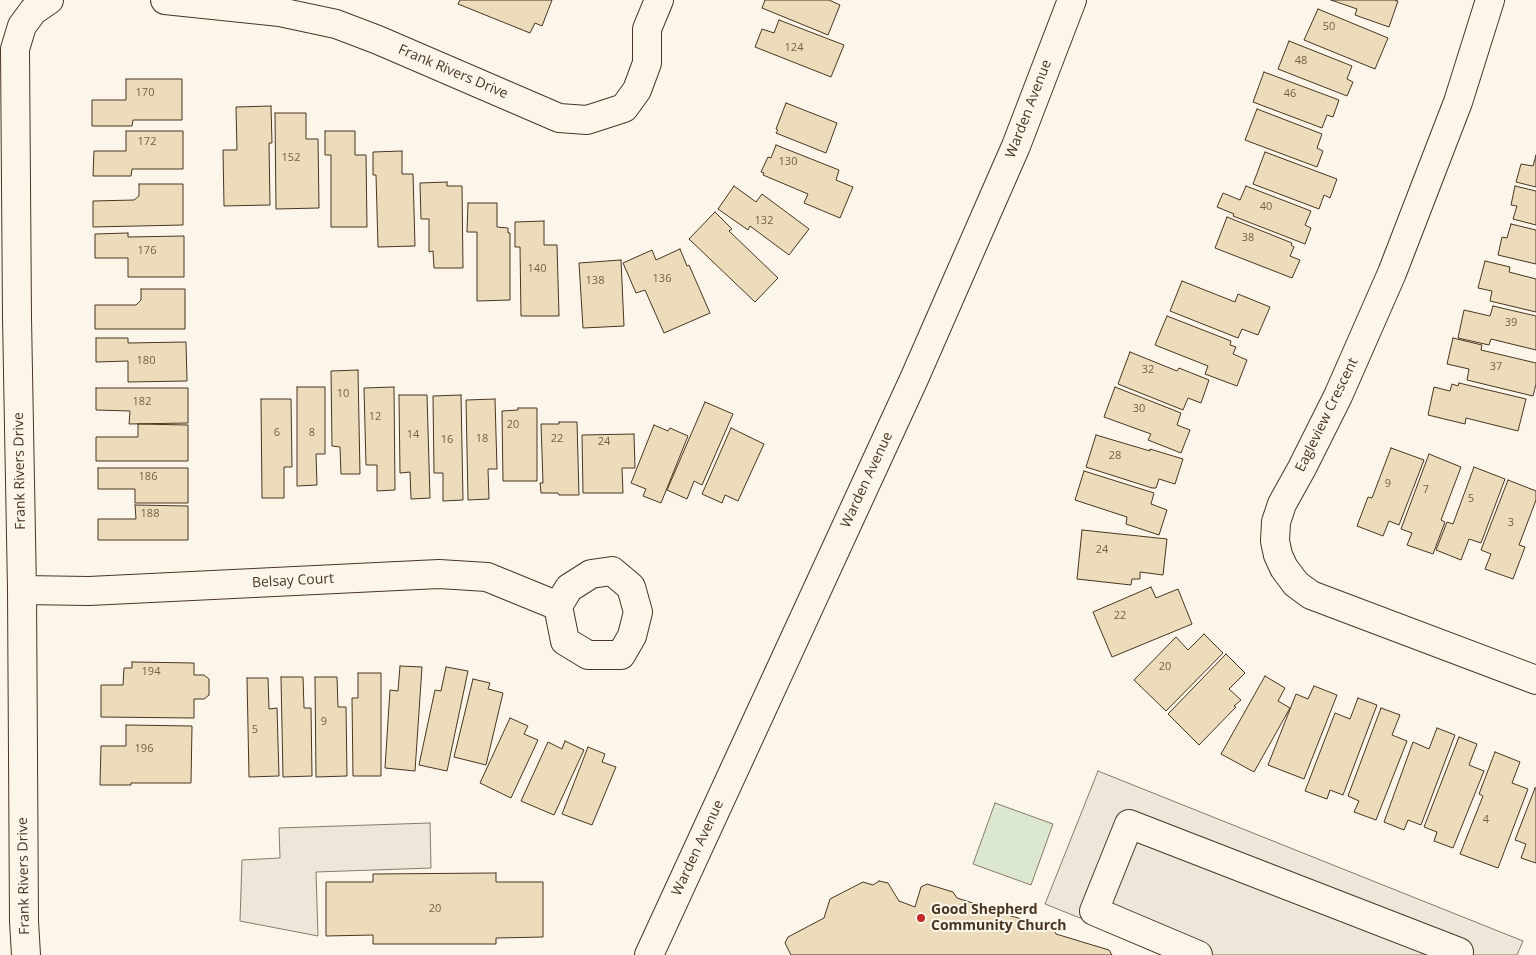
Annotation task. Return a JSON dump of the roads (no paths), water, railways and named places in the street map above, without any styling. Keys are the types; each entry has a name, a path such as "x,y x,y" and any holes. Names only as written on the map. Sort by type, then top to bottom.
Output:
{"street":[{"name":"Frank Rivers Drive","path":"26,955 24,921 22,590 8,318 14,50 22,26 33,11 49,0"},
{"name":"Frank Rivers Drive","path":"165,0 280,12 336,24 378,40 559,118 587,120 624,108 637,90 647,64 647,29 659,0"},
{"name":"Warden Avenue","path":"649,955 914,379 1016,146 1072,0"},
{"name":"Eagleview Crescent","path":"1490,0 1458,102 1392,273 1338,396 1282,504 1276,522 1275,541 1278,555 1284,568 1296,584 1311,595 1536,680"},
{"name":"Belsay Court","path":"22,590 90,592 439,574 487,577 558,606"},
{"path":"1198,955 1094,911 1129,824 1459,952 1458,955"}],"place":[{"name":"Good Shepherd Community Church","path":"921,918"}]}
